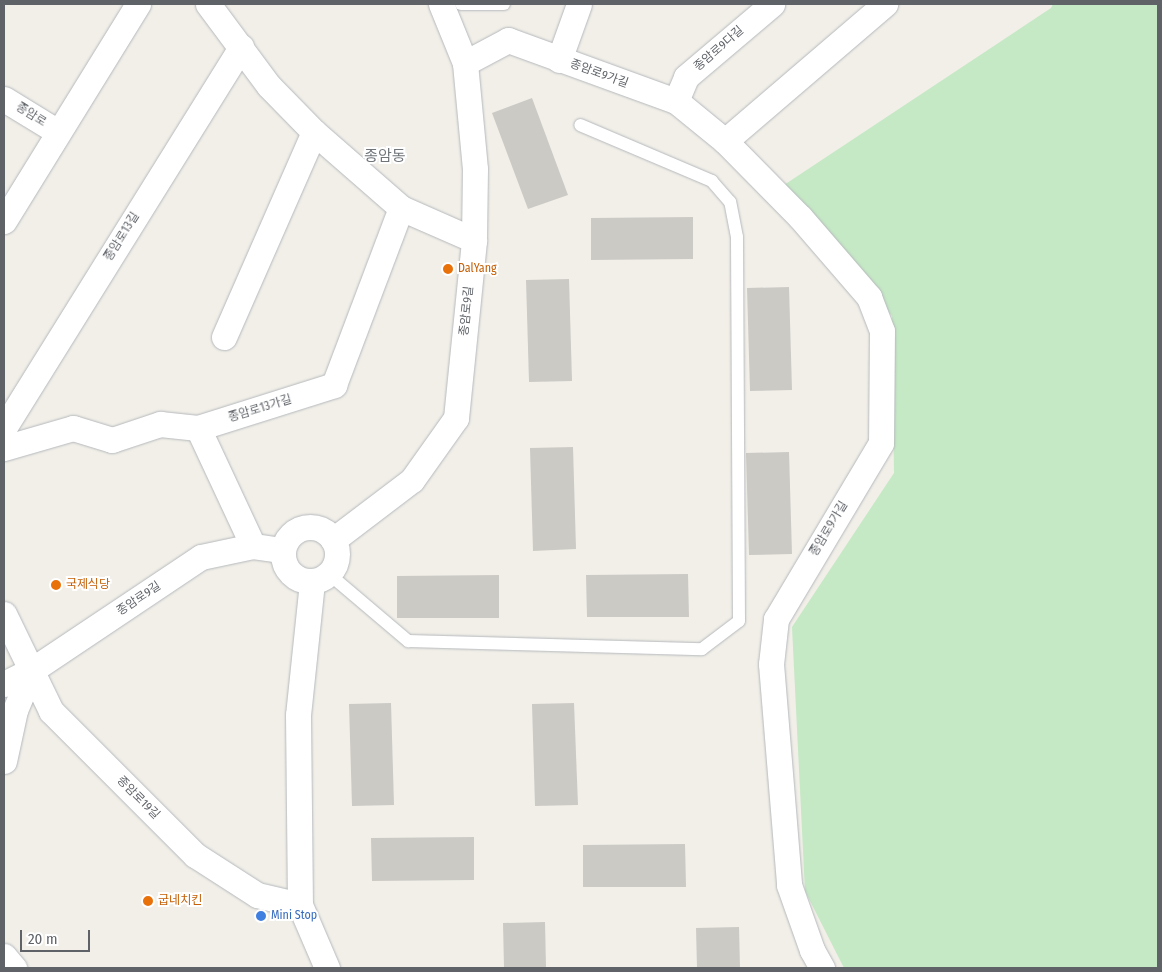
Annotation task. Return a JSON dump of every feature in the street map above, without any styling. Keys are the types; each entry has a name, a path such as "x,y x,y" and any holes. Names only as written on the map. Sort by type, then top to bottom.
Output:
{"street":[{"path":"4,221 138,4"},
{"path":"208,4 269,86 314,132 401,208 474,240"},
{"name":"종암로9길","path":"333,540 412,480 456,418 474,240 475,169 465,62 441,4"},
{"path":"559,60 579,4"},
{"name":"종암로9다길","path":"676,101 686,77 772,4"},
{"path":"725,141 885,4"},
{"name":"종암로9가길","path":"465,62 508,40 676,101 725,141 800,217 869,297 882,331 881,443 776,619 771,664 789,885 812,950 822,968"},
{"name":"종암로13길","path":"4,428 241,47"},
{"name":"종암로","path":"4,99 58,132"},
{"path":"224,336 314,132"},
{"name":"종암로13가길","path":"4,448 73,428 112,440 160,424 198,428 334,385 401,208"},
{"path":"198,428 253,546"},
{"path":"321,578 297,578 289,572 282,550 291,534 300,528 318,528 333,540 337,557 321,578 298,715 300,905 326,968"},
{"name":"종암로9길","path":"4,684 32,670 201,557 253,546 282,550"},
{"name":"종암로19길","path":"4,614 51,711 195,855 257,895 300,905"},
{"path":"4,644 32,670"},
{"path":"4,662 32,670"},
{"path":"4,761 16,710 32,670"},
{"path":"4,956 14,968"}],"lane":[{"path":"461,4 499,4"},
{"path":"321,578 408,641 702,649 739,621 737,237 730,202 712,181 580,125"}],"green space":[{"path":"1053,4 1158,4 1158,968 844,968 805,891 792,627 894,473 892,316 784,185 1051,8"}],"building":[{"path":"532,98 568,195 528,209 492,113"},
{"path":"693,217 693,259 591,260 591,218"},
{"path":"569,279 572,381 529,382 526,280"},
{"path":"789,287 792,390 750,391 747,288"},
{"path":"573,447 576,549 533,551 530,448"},
{"path":"789,452 792,554 749,555 746,453"},
{"path":"688,574 689,617 587,617 586,575"},
{"path":"499,575 499,618 397,618 397,576"},
{"path":"391,703 394,805 352,806 349,704"},
{"path":"574,703 578,805 535,806 532,704"},
{"path":"474,837 474,880 372,881 371,838"},
{"path":"685,844 686,887 583,887 583,845"},
{"path":"545,922 546,968 504,968 503,923"},
{"path":"739,927 740,968 697,968 696,928"}],"place":[{"name":"DalYang","path":"448,269"},
{"name":"국제식당","path":"56,585"},
{"name":"굽네치킨","path":"148,901"},
{"name":"Mini Stop","path":"261,916"}],"district":[{"name":"종암동","path":"385,157"}]}
